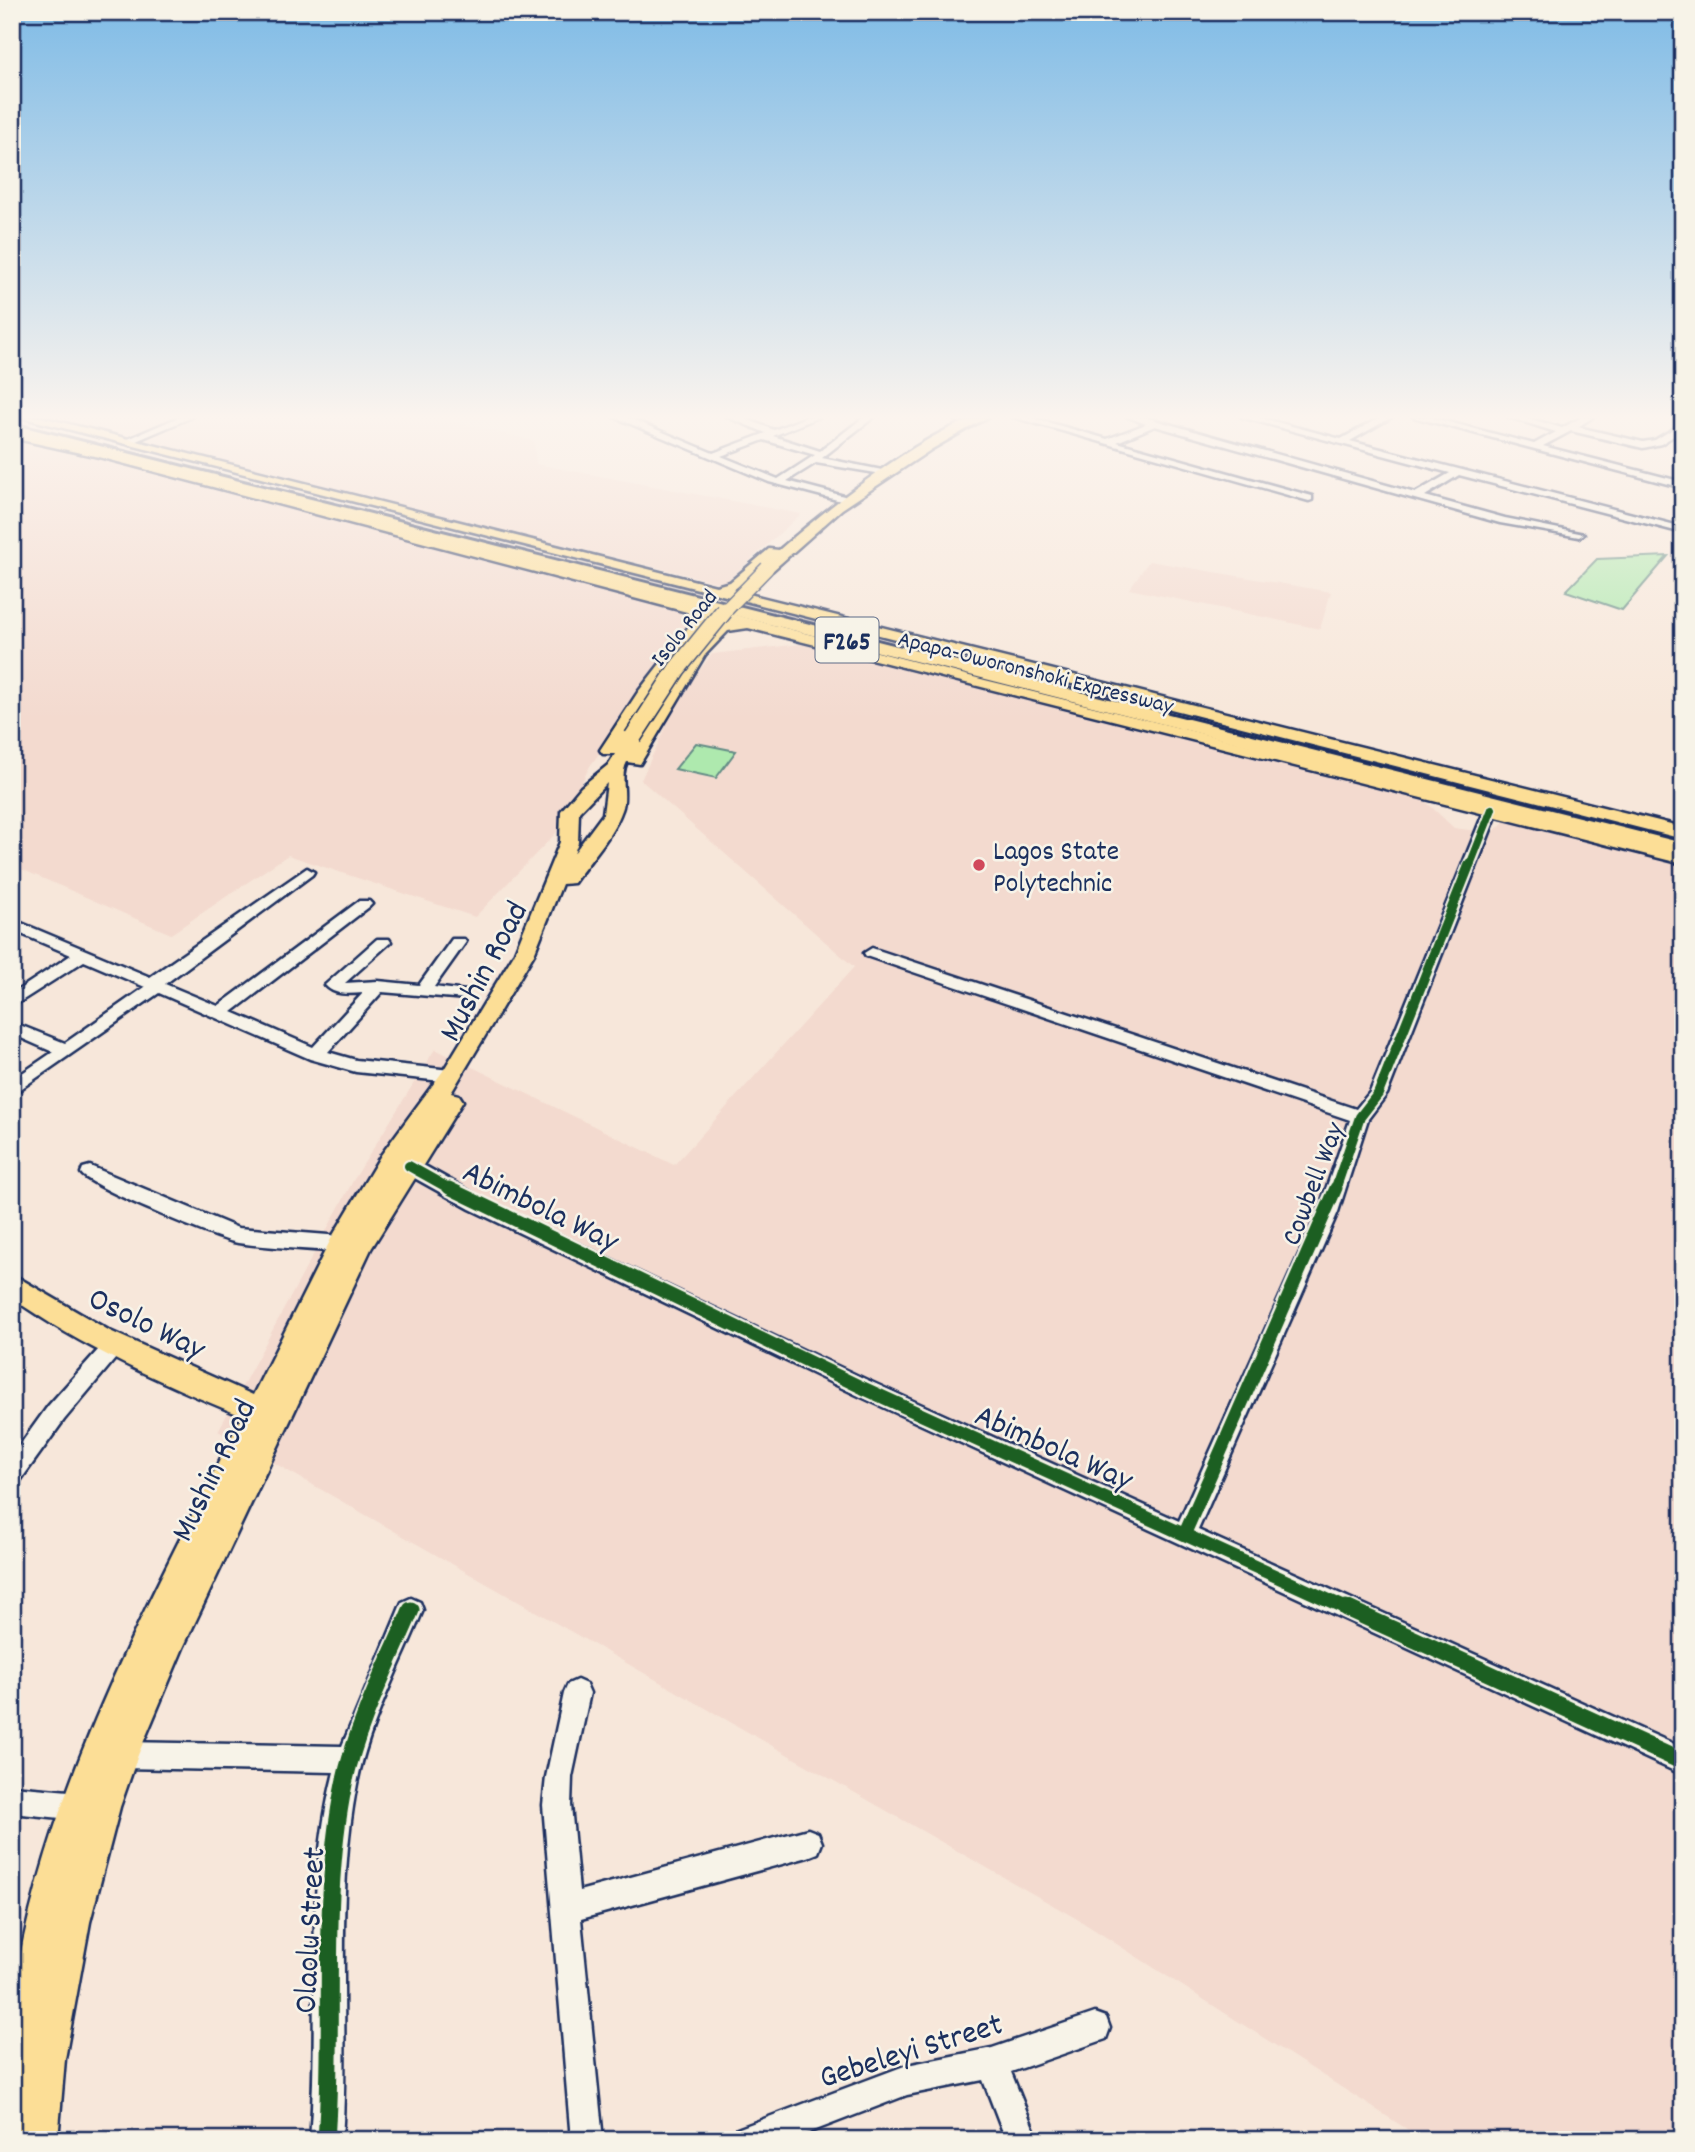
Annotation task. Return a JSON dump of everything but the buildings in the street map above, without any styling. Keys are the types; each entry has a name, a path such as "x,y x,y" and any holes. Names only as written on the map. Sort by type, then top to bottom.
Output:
{"highway":[{"name":"Apapa-Oworonshoki Expressway","path":"366,517 1683,850"},
{"name":"Apapa-Oworonshoki Expressway","path":"400,517 1683,840"}],"main road":[{"name":"Apapa-Oworonshoki Expressway","path":"342,517 993,688 1683,858"},
{"name":"Apapa-Oworonshoki Expressway","path":"425,517 984,660 1683,833"},
{"path":"715,591 731,587 742,580 819,517"},
{"name":"Isolo Road","path":"615,768 653,701 692,649 722,614 822,517"},
{"path":"763,602 757,598 759,590 841,517"},
{"path":"563,874 569,842 570,811 622,728 702,620 693,610"},
{"path":"616,797 667,699 710,642 727,626 752,624"},
{"path":"583,794 615,768"},
{"path":"563,874 614,810 615,768"},
{"path":"583,794 616,797"},
{"path":"568,828 584,832 602,827"},
{"name":"Mushin Road","path":"12,2115 16,2070 63,1853 99,1750 149,1637 341,1244 390,1161 451,1076 524,954 563,874"},
{"name":"Mushin Road","path":"37,2140 46,2059 71,1922 102,1807 121,1755 170,1639 360,1245 520,990 538,954 563,874"},
{"name":"Osolo Way","path":"12,1284 66,1320 114,1346 258,1410"}],"street":[{"path":"1491,517 1579,534"},
{"path":"1634,517 1683,530"},
{"name":"Cowbell Way","path":"1185,1533 1328,1212 1360,1117 1378,1094 1492,809"},
{"path":"12,1089 307,872"},
{"path":"220,1013 364,904"},
{"path":"12,925 316,1055 356,1066 451,1076"},
{"path":"383,942 332,985 345,989 378,986 460,995"},
{"path":"423,991 458,942"},
{"path":"872,953 1360,1117"},
{"path":"12,1002 83,954"},
{"path":"316,1055 378,986"},
{"path":"12,1027 66,1051"},
{"name":"Abimbola Way","path":"409,1166 477,1204 838,1376 1185,1533 1281,1581 1683,1762"},
{"path":"90,1173 119,1188 236,1235 341,1244"},
{"path":"12,1474 56,1413 114,1346"},
{"name":"Olaolu Street","path":"326,2140 329,2111 328,1932 344,1786 351,1759 411,1610"},
{"path":"577,1693 559,1777 556,1805 587,2140"},
{"path":"121,1755 351,1759"},
{"path":"12,1798 80,1806"},
{"path":"565,1909 808,1843"},
{"name":"Gebeleyi Street","path":"748,2140 907,2080 992,2063 1095,2028"},
{"path":"992,2063 1021,2140"}],"shaded area":[{"path":"12,517 336,517 678,609 690,629 590,766 556,833 475,917 288,855 171,934 12,865"},
{"path":"451,517 797,517 724,584"},
{"path":"1149,561 1331,592 1320,629 1129,589"},
{"path":"802,644 895,662 1302,760 1425,801 1454,828 1492,833 1506,820 1683,858 1683,2140 1424,2140 1079,1920 218,1431 353,1181 435,1049 674,1165 854,967 641,780 681,694 712,654"}],"green space":[{"path":"1668,556 1622,610 1566,591 1597,559"},
{"path":"696,743 736,751 716,778 675,769"}],"cycle path":[{"path":"1185,1533 1328,1212 1360,1117 1378,1094 1492,809"},
{"path":"409,1166 477,1204 863,1388 1683,1762"},
{"path":"326,2140 333,1873 344,1784 356,1740 411,1610"}],"place":[{"name":"Lagos State Polytechnic","path":"979,865"}]}
